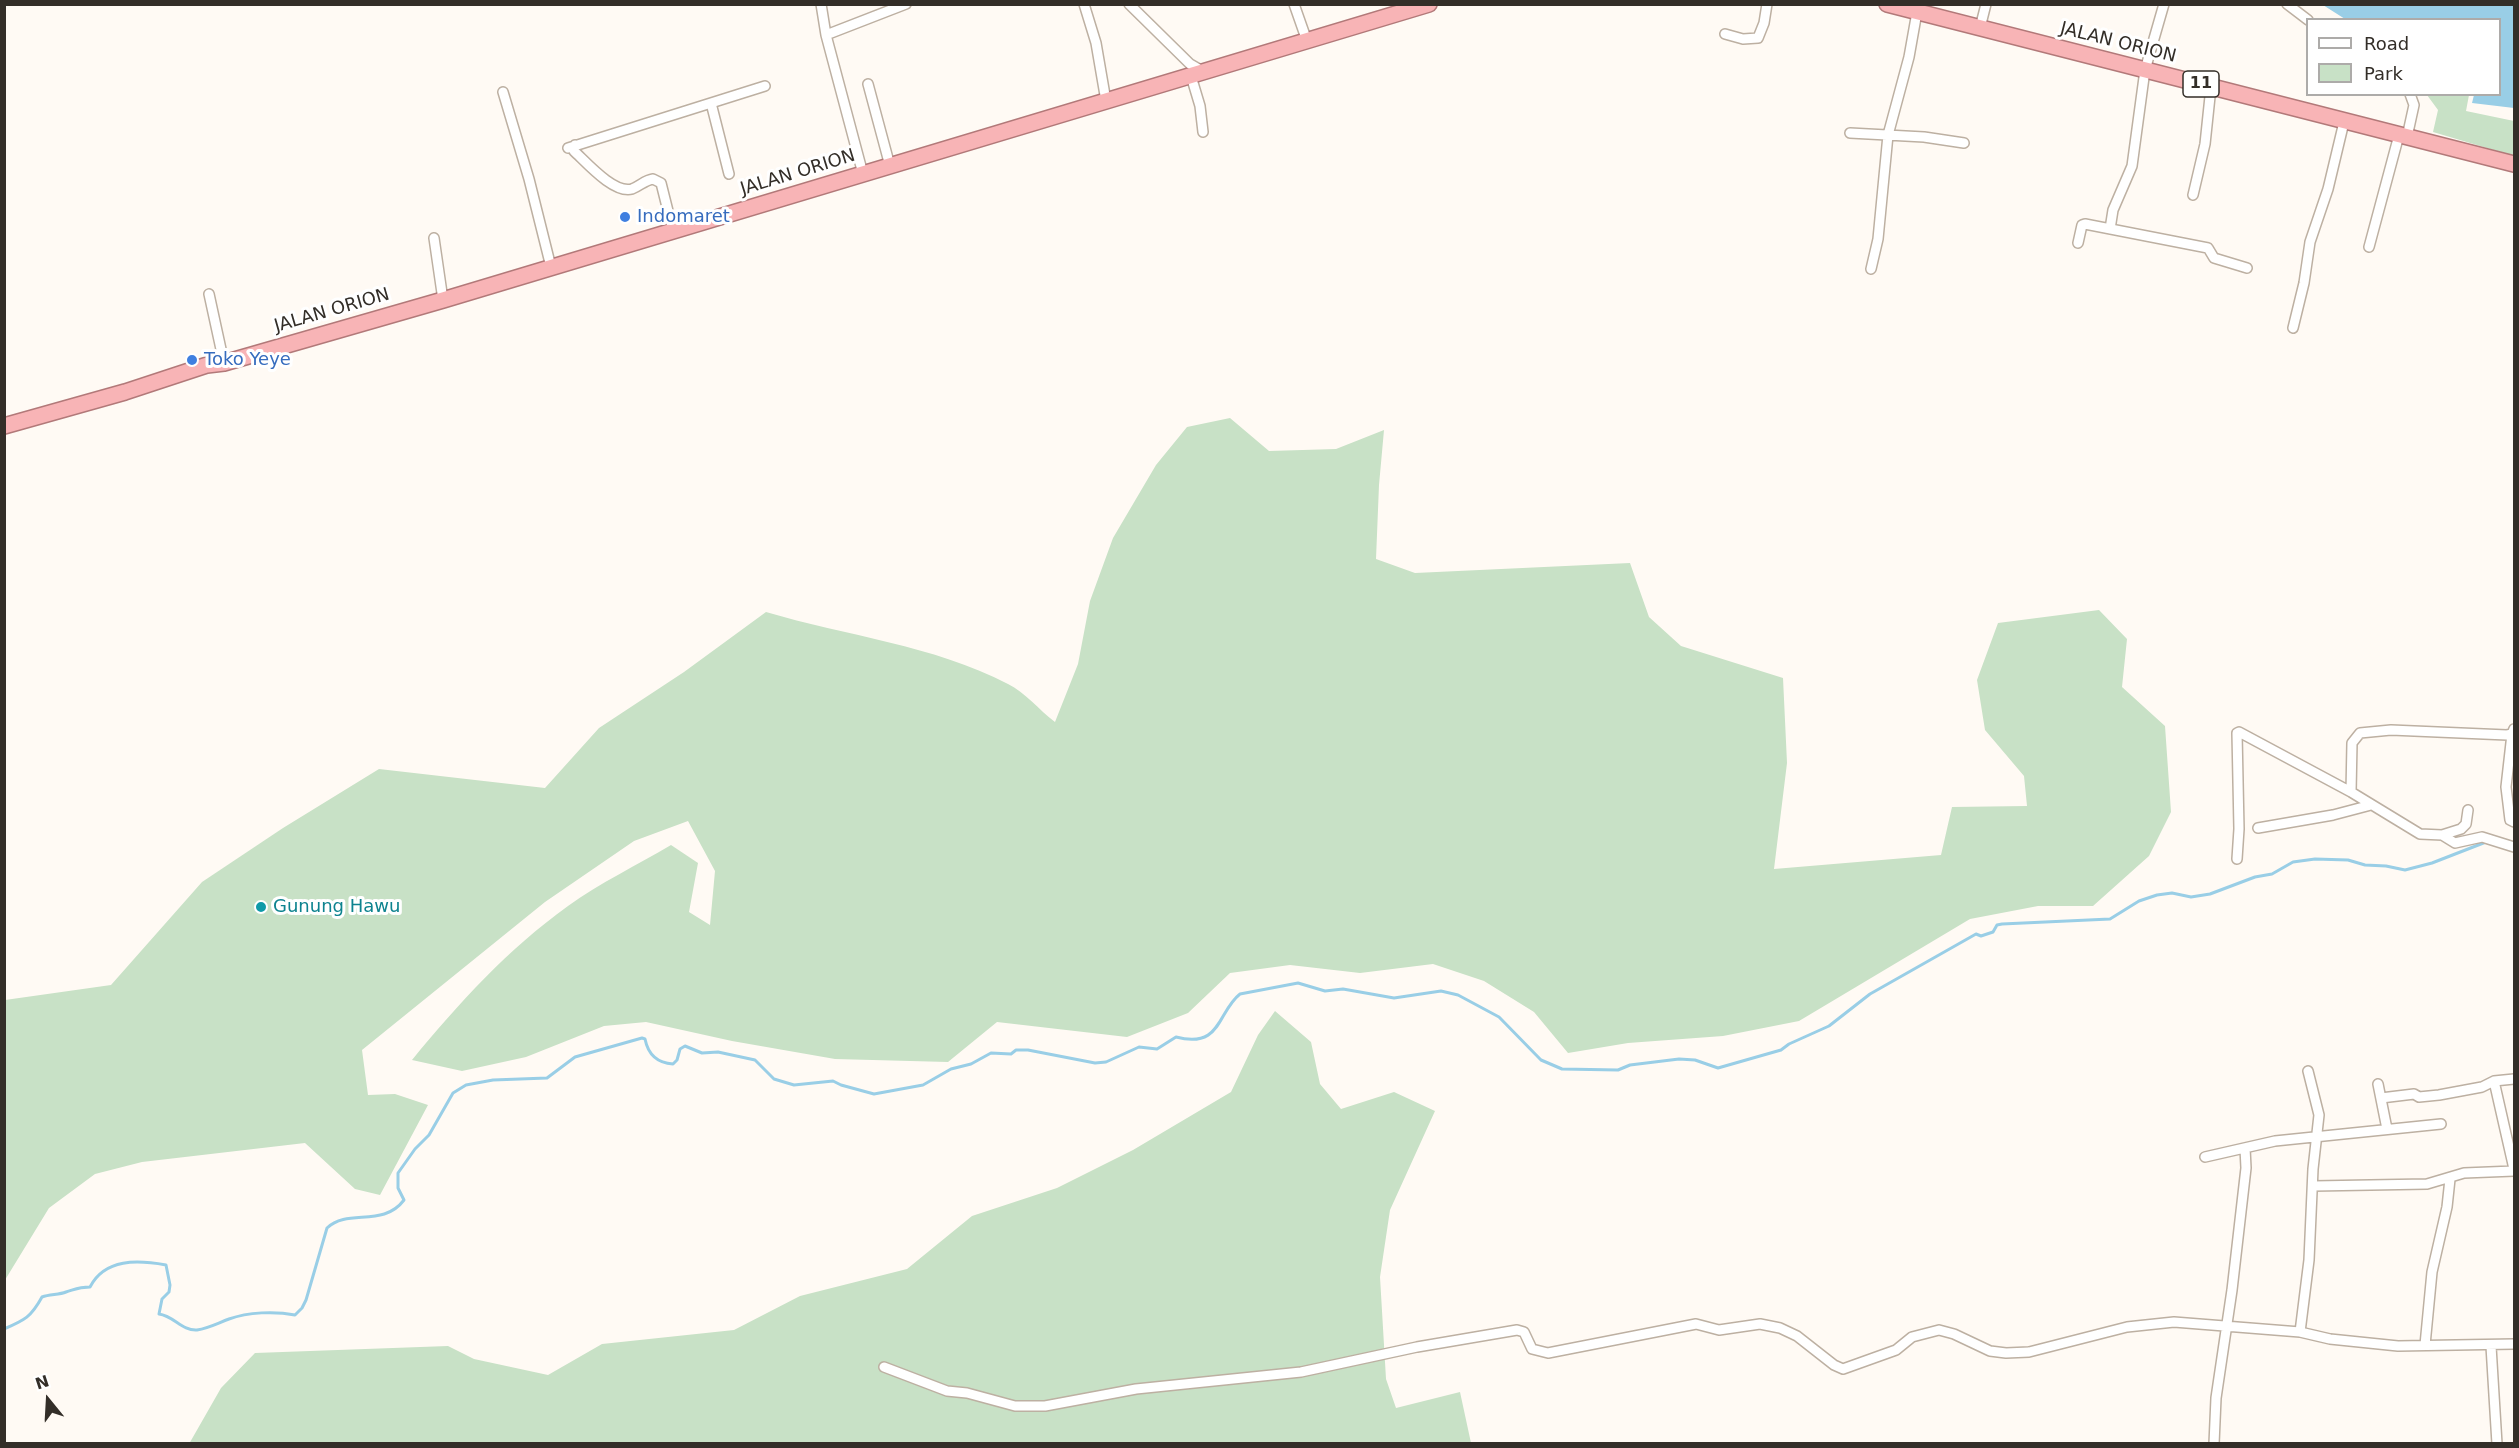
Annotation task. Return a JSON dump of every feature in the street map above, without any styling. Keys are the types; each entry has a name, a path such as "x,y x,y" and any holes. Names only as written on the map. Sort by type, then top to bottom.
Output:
{"highway":[{"name":"JALAN ORION","path":"4,426 125,392 207,365 224,363 443,300 1307,41 1410,7 1429,4"},
{"name":"JALAN ORION","path":"1887,4 2514,164"}],"street":[{"path":"821,4 826,34 863,174"},
{"path":"826,34 906,4"},
{"path":"1084,4 1096,43 1106,100"},
{"path":"1129,4 1198,74 1203,132"},
{"path":"1294,4 1307,41"},
{"path":"1725,34 1743,39 1758,38 1764,23 1767,4"},
{"path":"1980,28 1986,4"},
{"path":"2110,229 2114,210 2132,166 2145,70 2164,4"},
{"path":"2287,4 2306,19"},
{"path":"1870,269 1878,239 1888,135 1909,57 1917,12"},
{"path":"868,84 890,166"},
{"path":"673,231 661,183 653,179 643,181 634,188 624,189 598,174 574,151 572,146 765,86"},
{"path":"2193,195 2205,144 2211,87"},
{"path":"503,92 529,179 551,267"},
{"path":"2369,247 2414,105 2411,96"},
{"path":"711,103 729,174"},
{"path":"2293,328 2304,283 2310,242 2328,189 2344,122"},
{"path":"1850,133 1924,137 1964,143"},
{"path":"2078,243 2082,225 2085,224 2208,249 2214,258 2247,268"},
{"path":"434,238 443,300"},
{"path":"209,294 224,363"},
{"path":"2351,792 2352,743 2360,733 2391,730 2513,731 2506,773 2506,795 2510,820 2514,822"},
{"path":"2237,859 2238,733 2351,792 2420,834 2442,835 2465,826 2468,810"},
{"path":"2258,828 2333,815 2371,805"},
{"path":"2442,835 2455,843 2482,837 2514,847"},
{"path":"2300,1332 2309,1260 2319,1115 2308,1071"},
{"path":"2381,1098 2414,1094 2419,1097 2439,1095 2514,1079"},
{"path":"2313,1186 2427,1184 2464,1173 2514,1170 2494,1082"},
{"path":"2378,1084 2387,1129"},
{"path":"2205,1157 2275,1141 2441,1124"},
{"path":"2214,1443 2216,1398 2232,1290 2246,1168 2245,1148"},
{"path":"2425,1345 2432,1272 2447,1207 2450,1179"},
{"path":"884,1367 947,1391 967,1393 1015,1406 1046,1406 1136,1389 1301,1372 1417,1347 1517,1330 1524,1332 1532,1349 1548,1353 1696,1324 1719,1330 1760,1324 1790,1331 1834,1365 1843,1369 1896,1350 1912,1337 1939,1330 1954,1334 1990,1351 2006,1353 2029,1352 2145,1324 2174,1322 2226,1324 2387,1345 2491,1346 2514,1344"},
{"path":"2491,1346 2497,1443"}],"green space":[{"path":"2428,96 2469,96 2466,111 2514,121 2514,156 2433,132 2438,110"},
{"path":"1230,418 1269,451 1336,449 1384,430 1376,559 1415,573 1630,563 1649,617 1681,646 1783,678 1787,763 1774,869 1941,855 1952,807 2027,806 2024,776 1985,730 1977,680 1998,623 2099,610 2127,639 2122,687 2165,726 2171,812 2149,856 2093,906 2038,906 1970,919 1799,1021 1723,1036 1628,1043 1568,1053 1534,1012 1484,981 1433,964 1360,973 1290,965 1230,973 1188,1013 1127,1037 997,1022 948,1062 835,1059 732,1041 646,1022 604,1026 526,1057 462,1071 412,1060 485,978 525,940 568,906 671,845 698,863 689,912 710,925 715,871 688,821 634,841 545,902 362,1050 368,1095 395,1094 428,1105 380,1195 355,1189 305,1143 142,1162 95,1174 49,1208 5,1280 5,1000 111,985 202,882 283,828 379,769 545,788 599,728 684,672 766,612 920,650 979,671 1014,687 1055,722 1078,664 1090,601 1113,538 1156,465 1187,427"},
{"path":"1275,1011 1311,1042 1320,1084 1341,1109 1394,1092 1435,1111 1390,1210 1380,1277 1386,1379 1396,1408 1460,1392 1471,1443 189,1444 221,1388 255,1353 448,1346 474,1359 548,1375 602,1344 734,1330 800,1296 907,1269 972,1216 1057,1188 1133,1150 1231,1092 1258,1035"}],"water":[{"path":"2323,5 2514,5 2514,108 2472,103 2474,96 2501,96 2501,18 2343,18"}],"waterway":[{"path":"4,1329 27,1317 42,1297 90,1287 104,1271 113,1266 134,1262 166,1265 170,1285 169,1292 162,1299 159,1314 192,1330 253,1314 295,1315 306,1300 327,1228 345,1219 386,1213 396,1208 404,1200 398,1188 398,1173 415,1149 429,1135 453,1093 466,1085 493,1080 547,1078 575,1057 642,1038 645,1039 654,1057 662,1062 673,1064 677,1060 680,1049 685,1046 702,1053 718,1052 755,1060 774,1079 794,1085 833,1081 874,1094 923,1085 951,1069 971,1064 991,1053 1011,1054 1016,1050 1028,1050 1095,1063 1106,1062 1139,1047 1157,1049 1176,1037 1202,1038 1217,1027 1240,994 1298,983 1325,991 1343,989 1394,998 1441,991 1458,995 1499,1017 1541,1060 1562,1069 1618,1070 1630,1065 1679,1059 1695,1060 1718,1068 1781,1050 1829,1026 1870,994 1976,934 1981,936 1993,932 1997,925 2110,919 2139,901 2157,895 2172,893 2191,897 2210,894 2255,877 2272,874 2293,862 2315,859 2348,860 2365,865 2405,870 2432,863 2486,842"}],"place":[{"name":"Indomaret","path":"625,217"},
{"name":"Toko Yeye","path":"192,360"},
{"name":"Gunung Hawu","path":"261,907"}]}
